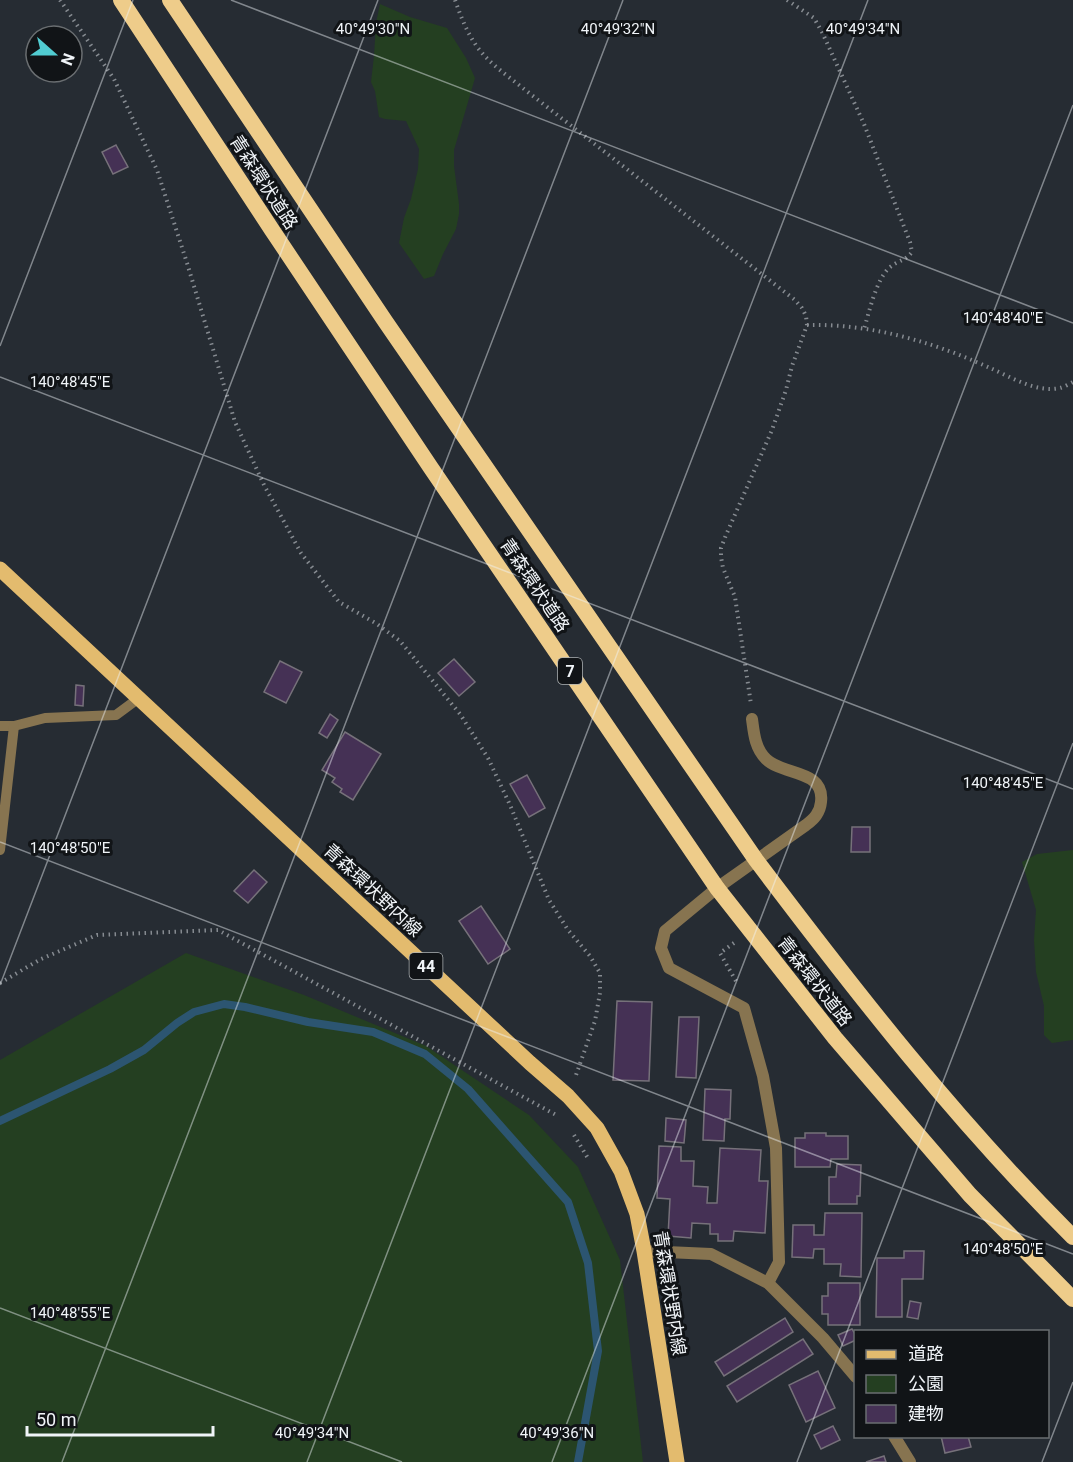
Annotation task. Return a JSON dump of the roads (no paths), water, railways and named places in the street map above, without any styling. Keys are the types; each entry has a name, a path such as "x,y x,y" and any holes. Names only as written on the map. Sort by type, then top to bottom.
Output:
{"highway":[{"name":"青森環状道路","path":"121,0 431,468 717,888 835,1038 970,1195 1073,1299"},
{"name":"青森環状道路","path":"170,0 384,321 756,860 901,1047 961,1117 1073,1237"}],"main road":[{"name":"青森環状野内線","path":"0,569 568,1096 597,1128 621,1171 637,1214 677,1462"}],"street":[{"path":"753,719 758,750 766,759 773,765 806,775 820,790 822,798 818,813 814,819 717,888 665,931 661,948 669,968 744,1008 763,1076 776,1148 779,1262 768,1283"},
{"path":"644,1251 711,1254 768,1283 823,1338 854,1376"},
{"path":"895,1438 910,1462"}],"lane":[{"path":"0,726 14,726 45,718 116,715 139,698"},
{"path":"0,850 14,726"}],"waterway":[{"path":"0,1121 110,1069 144,1050 194,1012 224,1004 308,1022 373,1032 425,1054 468,1089 568,1202 588,1263 598,1351 578,1462"}]}
